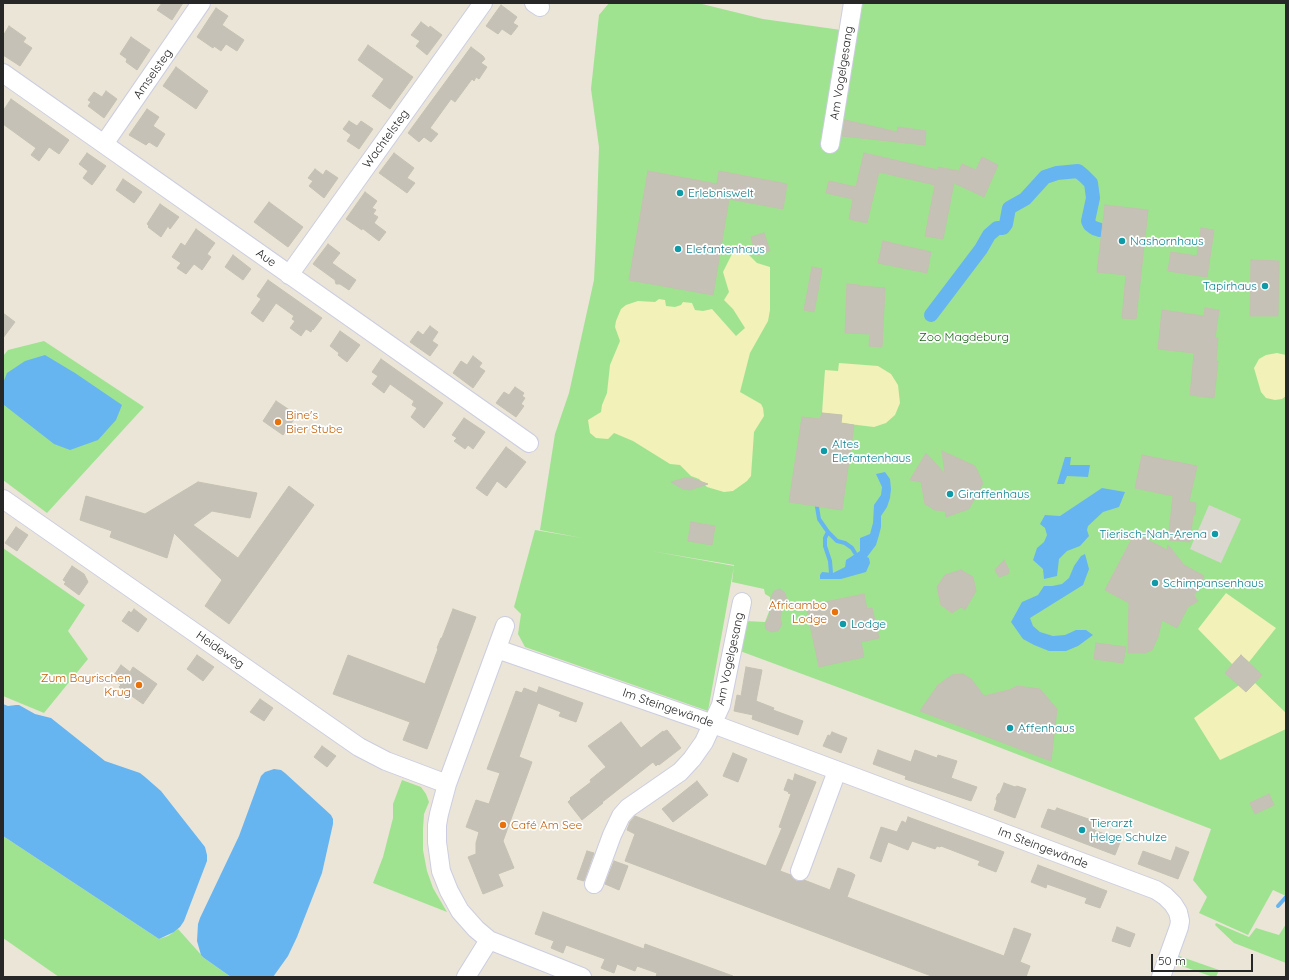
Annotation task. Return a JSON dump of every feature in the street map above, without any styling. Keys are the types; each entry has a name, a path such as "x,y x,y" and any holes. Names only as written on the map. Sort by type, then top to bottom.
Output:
{"street":[{"name":"Amselsteg","path":"104,144 201,3"},
{"name":"Wachtelsteg","path":"289,275 483,3"},
{"name":"Am Vogelgesang","path":"830,144 853,3"},
{"name":"Aue","path":"3,73 529,443"},
{"name":"Heideweg","path":"3,499 359,747 386,761 447,784"},
{"name":"Am Vogelgesang","path":"594,884 612,835 621,816 628,808 668,782 683,769 701,746 713,724 721,705 742,602"},
{"path":"505,626 447,784 437,825 438,856 441,871 449,891 460,911 476,929 489,940 582,977"},
{"name":"Im Steingewände","path":"497,649 713,724 1160,893 1175,907 1180,921 1161,977"},
{"path":"800,871 837,771"},
{"path":"466,977 489,940"}],"green space":[{"name":"Zoo Magdeburg","path":"609,3 698,3 763,19 841,30 862,3 1286,3 1286,896 1273,890 1248,935 1199,913 1207,897 1193,880 1211,829 975,738 740,651 746,621 765,622 770,609 770,597 765,594 764,589 732,582 734,568 708,711 525,647 518,634 521,614 514,607 535,530 582,538 540,530 555,434 569,393 594,280 599,147 591,89 599,15","holes":["651,551 734,565 734,566"]},
{"path":"44,341 144,407 47,513 3,480 3,356 8,350"},
{"path":"3,548 85,605 68,631 88,659 44,713 3,696"},
{"path":"402,780 421,787 429,802 424,814 423,850 427,871 433,888 447,912 373,883 383,857 393,818 393,804"},
{"path":"3,836 159,939 168,936 178,929 204,958 231,977 59,977 3,938"},
{"path":"1216,923 1249,937 1256,928 1279,935 1286,924 1286,963 1234,943 1215,925"},
{"path":"1179,956 1219,970 1216,977 1176,964"}],"sand":[{"path":"734,250 744,250 757,263 770,267 770,310 768,321 750,353 740,392 761,404 763,408 764,416 754,432 751,476 747,481 733,491 724,492 707,487 699,479 691,476 680,465 670,464 633,441 614,433 608,439 596,438 590,433 588,420 601,412 607,393 610,365 620,341 615,327 616,321 621,309 626,305 638,301 655,302 659,299 665,300 666,306 675,307 681,305 683,302 692,303 695,310 703,311 712,309 736,336 745,328 733,309 724,300 729,292 723,272"},
{"path":"1277,353 1286,355 1286,396 1282,399 1275,400 1266,398 1261,392 1254,368 1259,359 1266,355"},
{"path":"839,363 878,366 891,374 898,385 900,403 895,415 886,423 874,427 841,423 842,415 822,413 825,370 838,371"},
{"path":"1226,593 1276,628 1249,662 1241,655 1232,664 1198,629"},
{"path":"1255,683 1286,713 1286,729 1220,760 1194,718 1239,685 1246,692"}],"shaded area":[{"name":"Tierisch-Nah-Arena","path":"1209,505 1241,519 1221,563 1190,549"}],"water":[{"path":"45,355 75,373 122,405 116,420 98,440 70,450 54,444 4,405 3,383 7,373 25,361"},
{"path":"1065,457 1071,457 1070,465 1090,465 1088,477 1067,476 1064,484 1057,484"},
{"path":"885,472 890,479 890,498 887,507 881,516 881,527 876,545 867,557 869,558 870,563 866,572 841,579 820,579 822,572 833,573 845,567 846,560 860,551 860,538 870,534 873,523 874,505 881,495 882,487 876,474"},
{"path":"1102,488 1125,492 1119,507 1103,512 1088,526 1087,530 1089,536 1080,546 1067,551 1059,559 1057,576 1044,579 1043,569 1033,560 1037,548 1044,542 1047,535 1045,528 1040,524 1045,515 1060,516"},
{"path":"1085,554 1089,569 1083,585 1030,618 1033,626 1040,632 1053,636 1065,635 1076,630 1086,630 1093,635 1078,646 1066,651 1049,651 1023,639 1011,622 1022,602 1038,595 1044,586 1062,584 1069,578 1074,566 1081,556"},
{"path":"3,704 8,706 19,705 35,714 51,718 105,761 140,773 161,791 205,847 207,861 184,921 174,932 159,939 3,836"},
{"path":"274,769 281,770 285,773 331,815 333,824 322,873 288,956 273,977 231,977 201,955 197,941 198,924 239,836 261,776 265,772"}],"building":[{"path":"162,3 183,3 172,20 157,10"},
{"path":"501,5 517,17 513,23 518,26 511,35 502,29 498,34 486,26"},
{"path":"216,8 228,16 222,25 244,40 237,51 226,44 221,51 214,46 213,48 197,37"},
{"path":"421,22 429,28 430,26 442,35 427,55 416,46 420,41 411,35"},
{"path":"9,26 26,38 23,42 32,48 20,66 3,55 3,36"},
{"path":"131,37 150,50 137,70 126,62 127,59 120,54"},
{"path":"368,45 413,77 390,109 372,96 384,79 358,60"},
{"path":"471,47 483,56 485,59 481,63 487,67 479,79 476,77 474,81 472,79 455,102 451,99 430,128 438,134 431,142 424,137 419,142 408,133"},
{"path":"176,67 208,91 196,109 163,86"},
{"path":"106,91 117,99 104,118 88,106 91,102 88,100 94,92 102,97"},
{"path":"11,99 69,140 59,154 49,147 39,161 31,155 36,148 3,124 3,111"},
{"path":"147,109 159,117 153,126 165,134 157,147 149,142 146,145 129,135"},
{"path":"845,120 897,132 898,127 926,131 925,145 842,136"},
{"path":"349,121 357,126 361,121 373,129 359,149 347,141 351,135 343,129"},
{"path":"87,153 106,166 92,185 83,178 88,171 79,164"},
{"path":"394,153 414,168 407,178 415,183 407,193 379,173"},
{"path":"864,153 938,170 938,167 959,171 962,164 976,170 982,157 998,165 984,197 954,183 943,239 925,236 935,185 879,172 867,223 849,219 853,199 826,193 829,181 856,187"},
{"path":"315,169 323,175 326,170 338,178 324,198 309,186 313,181 308,178"},
{"name":"Elefantenhaus","path":"648,171 717,184 719,171 787,184 783,209 729,199 713,295 629,280"},
{"path":"123,179 142,192 134,203 116,190"},
{"path":"365,192 377,201 372,208 376,210 373,214 378,217 374,223 386,232 379,241 362,228 362,230 346,219"},
{"path":"269,202 303,227 288,247 254,222"},
{"path":"160,204 179,217 170,229 168,226 161,237 148,227 149,226 147,224"},
{"name":"Nashornhaus","path":"1105,205 1148,210 1136,319 1122,318 1126,275 1097,272"},
{"path":"1201,228 1214,230 1207,277 1168,271 1171,252 1197,256"},
{"path":"196,229 215,243 207,254 211,257 202,270 194,264 186,274 177,268 181,263 172,257 181,243 185,246"},
{"path":"764,233 770,251 756,255 751,237"},
{"path":"883,241 931,252 927,273 878,263"},
{"path":"328,244 340,253 332,263 356,280 349,290 340,284 336,284 335,280 313,264"},
{"path":"233,255 251,269 243,280 225,267"},
{"name":"Tapirhaus","path":"1251,260 1279,261 1278,316 1250,316"},
{"path":"812,267 822,269 814,312 804,310"},
{"path":"268,280 322,318 311,332 306,329 301,336 290,328 295,321 292,319 294,316 276,303 263,322 251,313 261,299 257,296"},
{"path":"847,284 885,288 882,347 869,346 870,334 845,333"},
{"path":"1205,308 1219,310 1215,338 1218,338 1216,361 1218,361 1214,398 1190,395 1194,353 1158,349 1162,310 1204,316"},
{"path":"3,313 15,322 3,338"},
{"path":"430,326 438,332 432,341 438,345 430,356 410,342 418,331 423,335"},
{"path":"340,331 360,345 347,362 330,346"},
{"path":"473,356 482,363 479,367 485,371 473,388 453,373 461,361 467,365"},
{"path":"381,359 443,403 424,428 411,417 417,408 412,405 414,401 390,384 384,393 372,384 378,376 372,372"},
{"path":"515,387 524,393 522,396 525,398 521,404 524,406 516,417 496,403 504,392 509,395"},
{"path":"276,401 297,415 283,435 263,421"},
{"name":"Altes Elefantenhaus","path":"822,413 842,415 841,423 854,425 842,510 789,502 802,417 820,419"},
{"path":"464,418 485,432 473,449 468,445 465,449 454,441 457,438 452,435"},
{"path":"506,447 526,462 506,488 497,481 487,496 476,488"},
{"name":"Giraffenhaus","path":"942,451 975,466 983,483 969,509 946,517 945,511 935,510 925,504 921,482 910,480 926,453 945,474"},
{"path":"1142,455 1197,466 1189,502 1196,503 1190,542 1168,540 1173,496 1135,488"},
{"path":"691,478 708,484 690,490 683,489 671,482"},
{"path":"198,482 257,493 250,518 212,511 193,525 238,558 289,486 314,505 229,624 205,606 222,580 174,533 167,558 110,537 112,531 80,520 86,496 145,514"},
{"path":"691,522 715,526 712,545 688,541"},
{"path":"16,527 28,535 17,551 5,543"},
{"name":"Schimpansenhaus","path":"1135,533 1167,550 1168,545 1184,565 1204,576 1194,596 1198,601 1188,607 1177,628 1162,620 1158,637 1152,650 1145,653 1128,653 1129,603 1105,590"},
{"path":"1004,560 1009,570 1008,574 999,577 995,570"},
{"path":"72,566 84,574 88,582 79,595 64,584 66,582 63,580"},
{"path":"961,570 973,577 976,591 965,610 961,607 952,613 941,605 937,587 945,575"},
{"path":"780,589 785,593 787,600 783,605 780,618 782,624 778,631 771,632 766,629 765,624 769,617 771,597 774,591"},
{"name":"Lodge","path":"864,594 867,609 872,608 879,638 861,642 864,657 819,667 806,606"},
{"path":"134,609 147,619 138,632 122,621 129,611 131,613"},
{"path":"453,609 476,617 427,749 403,740 410,722 333,694 348,655 425,684 438,649 437,648"},
{"path":"1096,643 1126,647 1123,663 1094,659"},
{"path":"197,655 214,667 203,681 187,669"},
{"path":"1241,655 1262,675 1246,692 1225,673"},
{"name":"Zum Bayrischen Krug","path":"121,665 130,672 133,667 157,684 143,704 119,687 121,685 112,678"},
{"path":"746,667 762,670 756,701 774,708 773,710 803,721 798,735 752,719 753,715 734,711 737,695 741,696"},
{"name":"Affenhaus","path":"963,674 971,679 984,696 1009,690 1017,686 1040,689 1057,709 1051,761 920,711 938,685 952,675"},
{"path":"539,687 583,703 576,722 559,716 561,712 538,703 519,757 532,762 503,841 514,868 498,874 503,886 483,894 468,857 476,854 476,843 479,832 466,827 476,800 489,804 500,773 487,769 516,691 522,693 524,688 537,693"},
{"path":"260,699 273,708 264,721 250,712"},
{"path":"621,722 641,748 663,731 667,730 681,748 659,765 658,764 656,766 653,762 602,802 603,803 582,820 568,802 571,799 570,798 591,782 590,780 606,767 588,746"},
{"path":"832,732 847,738 841,753 823,746 828,735 830,736"},
{"path":"322,746 336,756 327,767 314,757"},
{"path":"878,750 911,762 915,750 937,758 938,755 957,761 951,778 977,787 971,801 905,779 906,776 873,764"},
{"path":"733,753 747,759 738,782 723,776"},
{"path":"795,774 816,782 780,871 791,875 796,881 804,880 830,890 838,868 852,873 855,875 847,897 1004,956 1014,928 1031,934 1020,962 1030,966 1026,977 934,977 625,861 635,834 627,830 630,822 635,816 766,866 782,828 779,827 791,794 784,790 788,779 793,781"},
{"path":"697,781 708,795 673,822 662,809"},
{"path":"1004,783 1026,789 1015,818 994,810 997,801 996,799"},
{"path":"1269,794 1274,805 1255,814 1250,803"},
{"path":"1057,808 1097,822 1094,830 1121,840 1115,855 1041,827 1048,809 1055,811"},
{"path":"908,817 1004,852 996,872 978,865 980,861 941,846 937,846 935,849 912,841 908,850 888,842 881,862 870,858 881,827 897,832 902,821 906,823"},
{"path":"1176,847 1189,852 1178,879 1138,864 1143,851 1171,861"},
{"path":"587,851 594,853 584,881 577,879"},
{"path":"614,861 628,866 619,890 605,884"},
{"path":"1038,865 1107,891 1100,908 1085,903 1087,898 1047,884 1046,888 1031,882"},
{"path":"543,912 644,949 645,944 733,977 656,977 657,973 637,966 635,971 617,964 614,973 601,968 605,959 566,945 563,953 551,948 554,941 535,934"},
{"path":"1117,927 1135,934 1130,947 1112,941"}],"waterway":[{"path":"931,315 981,249 989,235 997,228 1003,228 1006,224 1009,208 1025,199 1045,177 1057,173 1078,171 1084,176 1091,183 1093,198 1088,221 1090,225 1100,230"},
{"path":"817,507 819,519 828,532 837,541 845,543 852,548 855,553"},
{"path":"828,532 825,538 825,546 830,561 831,573"},
{"path":"1278,906 1286,897"}],"place":[{"name":"Erlebniswelt","path":"680,193"},
{"name":"Nashornhaus","path":"1122,241"},
{"name":"Elefantenhaus","path":"678,249"},
{"name":"Tapirhaus","path":"1265,286"},
{"name":"Bine's Bier Stube","path":"278,422"},
{"name":"Altes Elefantenhaus","path":"824,451"},
{"name":"Giraffenhaus","path":"950,494"},
{"name":"Tierisch-Nah-Arena","path":"1215,534"},
{"name":"Schimpansenhaus","path":"1155,583"},
{"name":"Africambo Lodge","path":"835,612"},
{"name":"Lodge","path":"843,624"},
{"name":"Zum Bayrischen Krug","path":"139,685"},
{"name":"Affenhaus","path":"1010,728"},
{"name":"Café Am See","path":"503,825"},
{"name":"Tierarzt Helge Schulze","path":"1082,830"}]}
